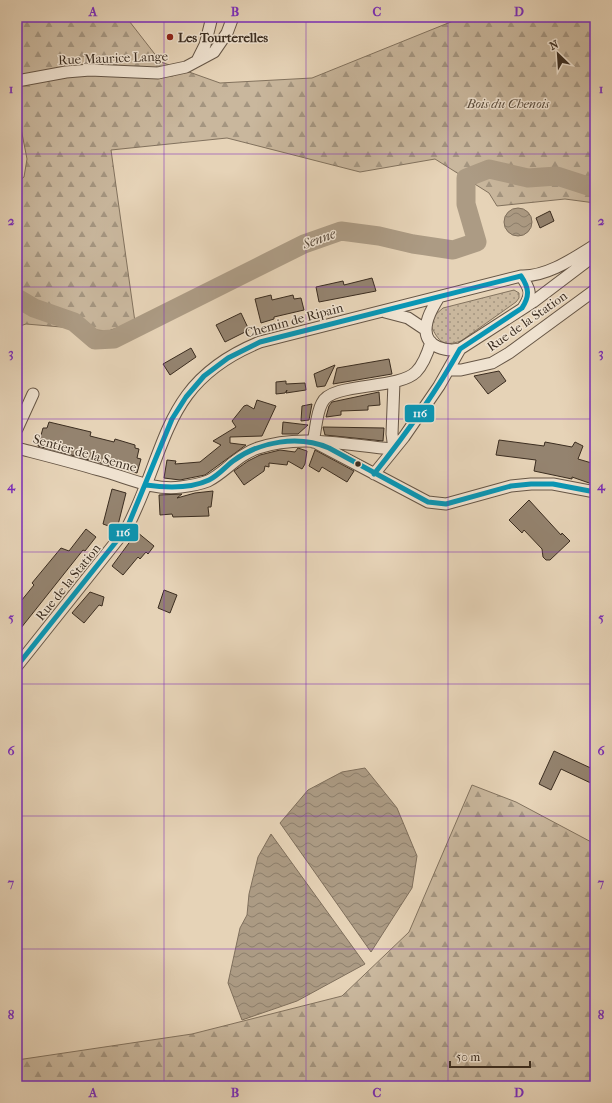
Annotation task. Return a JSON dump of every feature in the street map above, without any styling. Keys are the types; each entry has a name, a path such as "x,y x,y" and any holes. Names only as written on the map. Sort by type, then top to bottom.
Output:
{"street":[{"path":"197,61 205,45 212,17"},
{"name":"Rue Maurice Lange","path":"17,81 66,72 90,70 158,73 170,72 186,67 214,52 227,33 233,17"},
{"name":"Chemin de Ripain","path":"146,485 169,423 179,405 199,380 220,362 243,349 260,342 521,276 530,276 556,267 595,245"},
{"path":"374,474 404,437 449,370 460,349 522,308 595,256"},
{"path":"521,276 530,291 529,299 522,308"},
{"name":"Rue de la Station","path":"449,370 461,370 492,363 509,353 595,290"},
{"path":"439,297 429,313 426,330 431,342 446,350 460,349"},
{"name":"Chemin de Ripain","path":"380,312 408,318 426,330"},
{"path":"313,442 322,403 326,397 338,392 394,382 407,378 417,372 423,363 431,342"},
{"path":"394,382 392,434 394,449"},
{"name":"Sentier de la Senne","path":"17,429 33,394"},
{"path":"146,485 175,487 198,484 208,481 245,453 259,448 290,442 332,442 394,449"},
{"path":"313,442 329,448 374,474 428,502 446,504 511,486 531,484 553,484 595,492"},
{"name":"Sentier de la Senne","path":"17,448 101,470 146,485"},
{"name":"Rue de la Station","path":"17,666 117,543 135,513 146,485"}],"green space":[{"name":"Bois du Chenois","path":"17,17 126,17 161,62 220,83 312,78 463,17 595,17 595,203 565,199 497,206 489,193 435,159 360,172 227,138 111,150 135,322 108,331 26,324 17,327 17,182 24,177 27,159 17,108"},
{"path":"514,290 519,293 519,298 516,302 461,341 455,343 442,342 431,326 434,316 443,308"},
{"path":"472,785 516,802 595,844 595,1086 17,1086 17,1060 192,1034 342,996 409,932"}],"water":[{"path":"518,208 528,212 532,222 528,232 518,236 508,232 504,222 508,212"},
{"path":"365,768 397,808 417,856 412,888 371,952 280,823 308,790 342,772"},
{"path":"271,834 365,964 297,1001 242,1020 228,983 240,928 247,915 249,894 258,857"}],"building":[{"path":"550,211 554,221 540,228 536,218"},
{"path":"372,278 376,291 319,302 316,287 343,281 344,285"},
{"path":"271,295 272,300 293,295 294,299 301,298 304,310 274,317 274,319 261,323 255,299"},
{"path":"241,313 249,330 225,342 216,325"},
{"path":"191,348 196,357 170,375 163,364"},
{"path":"389,359 392,374 333,384 337,368"},
{"path":"335,365 325,386 317,387 314,374"},
{"path":"499,371 506,381 488,394 474,376"},
{"path":"286,381 286,384 305,383 306,390 286,393 287,390 285,393 276,394 276,382"},
{"path":"379,392 380,405 368,406 368,410 341,411 341,415 326,417 329,406 332,402"},
{"path":"257,400 276,406 262,436 230,437 230,443 246,445 205,475 180,480 164,478 167,460 176,461 175,464 200,462 221,445 213,441 236,427 232,421 244,406 247,405 254,409"},
{"path":"312,404 309,420 301,421 302,406"},
{"path":"49,422 91,432 90,436 114,442 115,439 135,445 135,448 139,449 137,458 141,459 137,473 38,446 43,428 47,428"},
{"path":"283,422 308,425 298,434 282,434"},
{"path":"323,427 384,428 383,441 325,435"},
{"path":"499,440 544,446 545,442 572,447 575,442 583,446 578,459 595,464 595,485 572,477 572,479 534,471 536,460 496,455"},
{"path":"298,448 307,451 305,464 302,469 288,461 287,465 269,463 269,467 265,466 264,471 244,485 234,471 260,455 280,450 295,452"},
{"path":"315,450 354,471 347,482 322,467 319,472 309,466"},
{"path":"112,489 126,493 117,529 103,524"},
{"path":"213,491 211,507 208,507 209,516 173,517 172,514 160,515 159,495 182,494 177,498 195,493"},
{"path":"529,500 561,535 562,533 570,541 550,560 546,560 543,557 542,549 524,530 522,533 509,520"},
{"path":"86,529 96,537 85,551 83,550 17,633 17,606 34,585 32,583 61,548 69,551"},
{"path":"137,532 154,546 148,554 146,552 140,559 138,557 123,575 112,566"},
{"path":"164,590 177,595 170,613 158,608"},
{"path":"90,592 104,597 102,606 99,605 84,623 72,613"},
{"path":"554,751 595,770 595,785 561,769 551,790 539,784"}],"waterway":[{"name":"Senne","path":"17,298 34,308 74,322 95,340 114,339 304,244 341,231 379,236 413,244 453,250 477,242 466,204 466,178 489,169 528,178 557,176 588,186 595,184"}],"transit line":[{"name":"116","path":"460,349 522,308 528,292 526,284 521,276"},
{"name":"116","path":"17,666 127,528 172,419 186,397 204,376 228,358 260,342 521,276"},
{"name":"116","path":"374,474 420,413 441,382 460,349"},
{"name":"116","path":"146,485 178,487 202,483 213,478 244,454 267,445 293,441 317,444 329,448 428,502 446,504 511,486 531,484 553,484 595,492"}],"place":[{"name":"Les Tourterelles","path":"170,37"}]}
